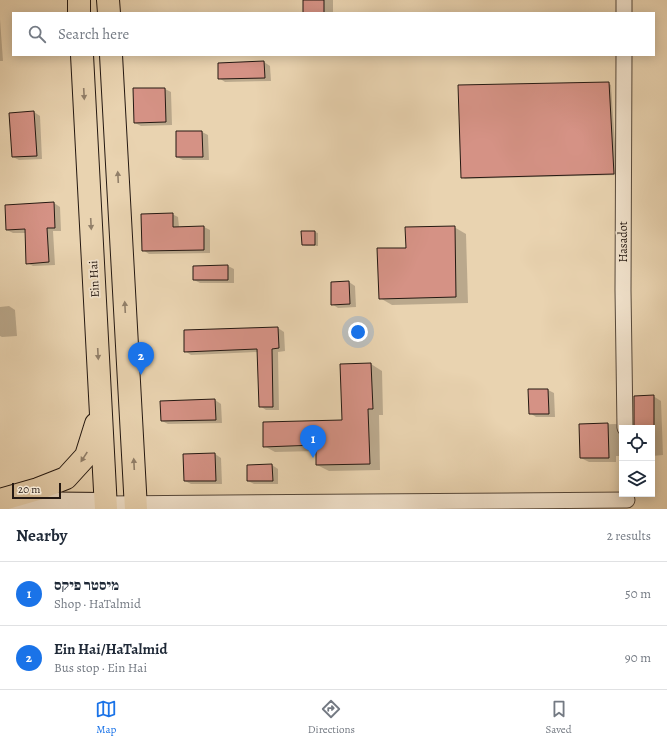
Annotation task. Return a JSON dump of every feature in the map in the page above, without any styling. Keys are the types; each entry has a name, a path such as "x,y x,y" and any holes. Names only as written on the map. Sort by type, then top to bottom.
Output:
{"main road":[{"path":"79,0 79,12"},
{"path":"108,0 109,12"},
{"name":"Ein Hai","path":"82,56 106,506"},
{"path":"111,56 136,506"},
{"path":"0,500 38,489 66,478 86,456 101,407"}],"street":[{"path":"624,0 624,12"},
{"name":"Hasadot","path":"624,56 623,290 626,425"},
{"path":"0,503 136,506 627,501"}],"building":[{"path":"303,0 324,0 324,12 303,12"},
{"path":"264,61 265,78 218,79 218,63"},
{"path":"609,82 614,174 461,178 458,85"},
{"path":"133,88 165,88 166,122 134,123"},
{"path":"34,111 37,156 12,157 9,113"},
{"path":"176,131 202,131 203,157 176,157"},
{"path":"54,202 55,228 47,228 49,262 26,264 25,229 6,230 5,205"},
{"path":"173,213 173,227 204,226 204,250 142,251 141,214"},
{"path":"455,226 456,297 379,299 377,248 406,248 405,227"},
{"path":"301,231 315,231 315,245 302,245"},
{"path":"228,265 228,280 193,280 193,266"},
{"path":"349,281 350,304 331,305 331,282"},
{"path":"278,327 279,348 272,349 273,407 259,407 257,349 184,352 184,330"},
{"path":"371,363 373,409 368,409 370,464 316,465 316,445 263,447 263,422 342,420 340,364"},
{"path":"528,389 548,389 549,414 529,414"},
{"path":"654,395 654,425 634,425 634,396"},
{"path":"215,399 216,420 161,421 160,401"},
{"path":"608,423 609,458 580,458 579,424"},
{"path":"215,453 216,481 184,481 183,454"},
{"path":"272,464 273,481 247,481 247,465"}],"place":[{"name":"Ein Hai/HaTalmid","path":"141,375"},
{"name":"מיסטר פיקס","path":"313,458"}]}
